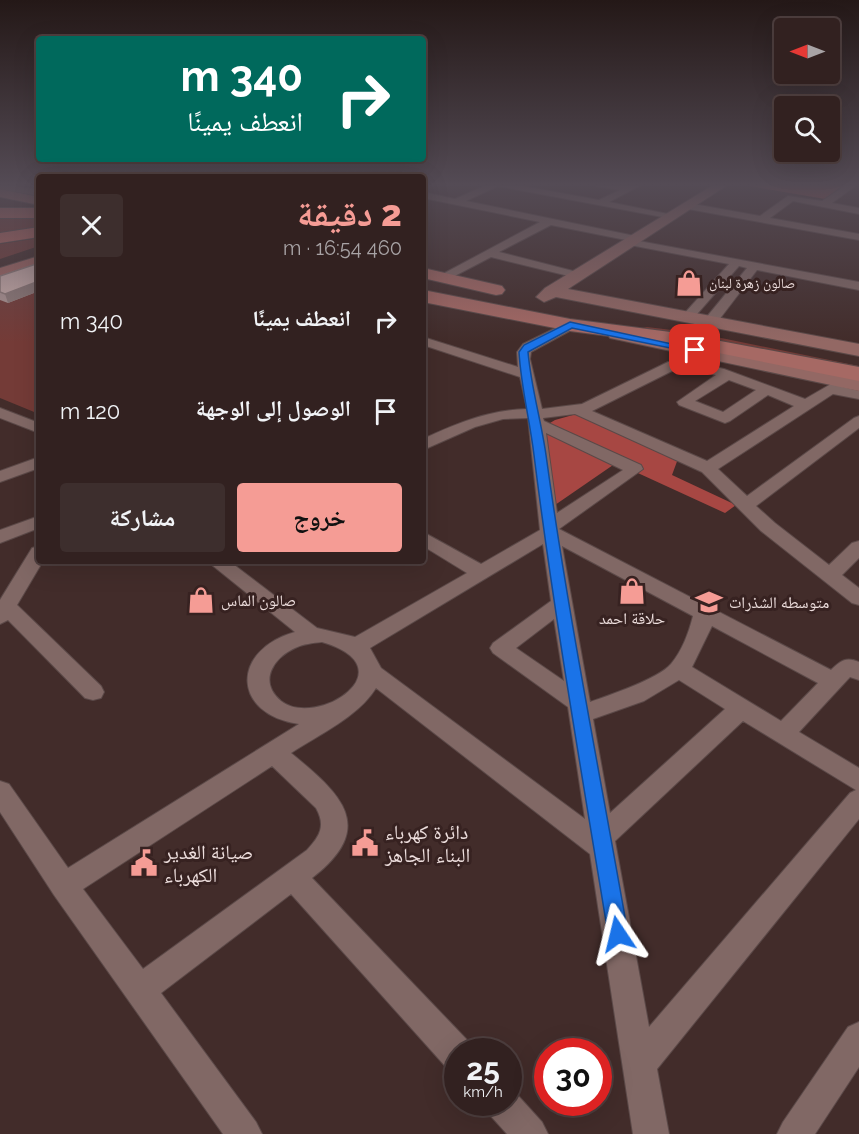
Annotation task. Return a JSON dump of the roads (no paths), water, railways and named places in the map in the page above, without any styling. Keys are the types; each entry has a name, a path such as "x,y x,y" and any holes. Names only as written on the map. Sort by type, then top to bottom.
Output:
{"highway":[{"path":"0,239 15,237"}],"main road":[{"path":"0,262 36,250"},
{"path":"0,268 36,256"},
{"path":"0,274 36,262"},
{"path":"426,274 530,297 642,334 758,354 848,382"},
{"path":"426,283 530,297"},
{"path":"426,288 530,297"},
{"path":"426,297 570,325 660,324 704,329 859,360"},
{"path":"642,334 640,329 644,325 660,324"},
{"path":"695,350 758,354"}],"street":[{"path":"443,278 520,237"},
{"path":"620,237 736,263 859,286"},
{"path":"530,297 577,275 638,237"},
{"path":"489,253 577,275"},
{"path":"687,318 736,263"},
{"path":"710,322 754,266"},
{"path":"530,297 687,318 859,350"},
{"path":"651,1134 641,1062 562,603 535,418 525,375 524,352 528,347 570,325 848,382 859,394"},
{"path":"426,342 525,375"},
{"path":"426,444 484,418 502,414 535,418 578,410 677,364 697,364 806,405"},
{"path":"726,375 684,402 725,418 765,390"},
{"path":"708,468 806,405 848,382"},
{"path":"578,410 708,468 768,527 859,598"},
{"path":"0,413 36,427"},
{"path":"357,646 481,573 550,529 635,469 535,418"},
{"path":"0,429 22,421"},
{"path":"746,505 859,421"},
{"path":"0,477 36,463"},
{"path":"0,537 36,522"},
{"path":"550,529 834,682"},
{"path":"426,540 481,573"},
{"path":"830,575 859,547"},
{"path":"36,557 2,611 93,692"},
{"path":"221,564 313,636"},
{"path":"562,603 501,648 580,708"},
{"path":"580,708 636,695 679,670 700,632 704,613"},
{"path":"64,886 273,752 338,711 355,700 367,687 371,672 367,658 357,646 341,638 313,636 283,644 268,655 259,668 257,683 263,697 276,709 294,715 316,716 338,711"},
{"path":"782,735 848,666 859,672"},
{"path":"679,670 859,781"},
{"path":"371,672 602,843"},
{"path":"602,843 740,709"},
{"path":"140,990 326,851 334,836 336,820 328,802 273,752"},
{"path":"0,791 64,886 244,1134"},
{"path":"641,1062 859,800"},
{"path":"292,876 444,1040"},
{"path":"795,1134 859,1038"},
{"path":"514,1116 530,1134"}],"place":[{"name":"صالون زهرة لبنان","path":"689,283"},
{"name":"حلاقة احمد","path":"632,591"},
{"name":"صالون الماس","path":"201,600"},
{"name":"متوسطه الشذرات","path":"709,602"},
{"name":"دائرة كهرباء البناء الجاهز","path":"365,843"},
{"name":"صيانة الغدير الكهرباء","path":"144,863"}]}
